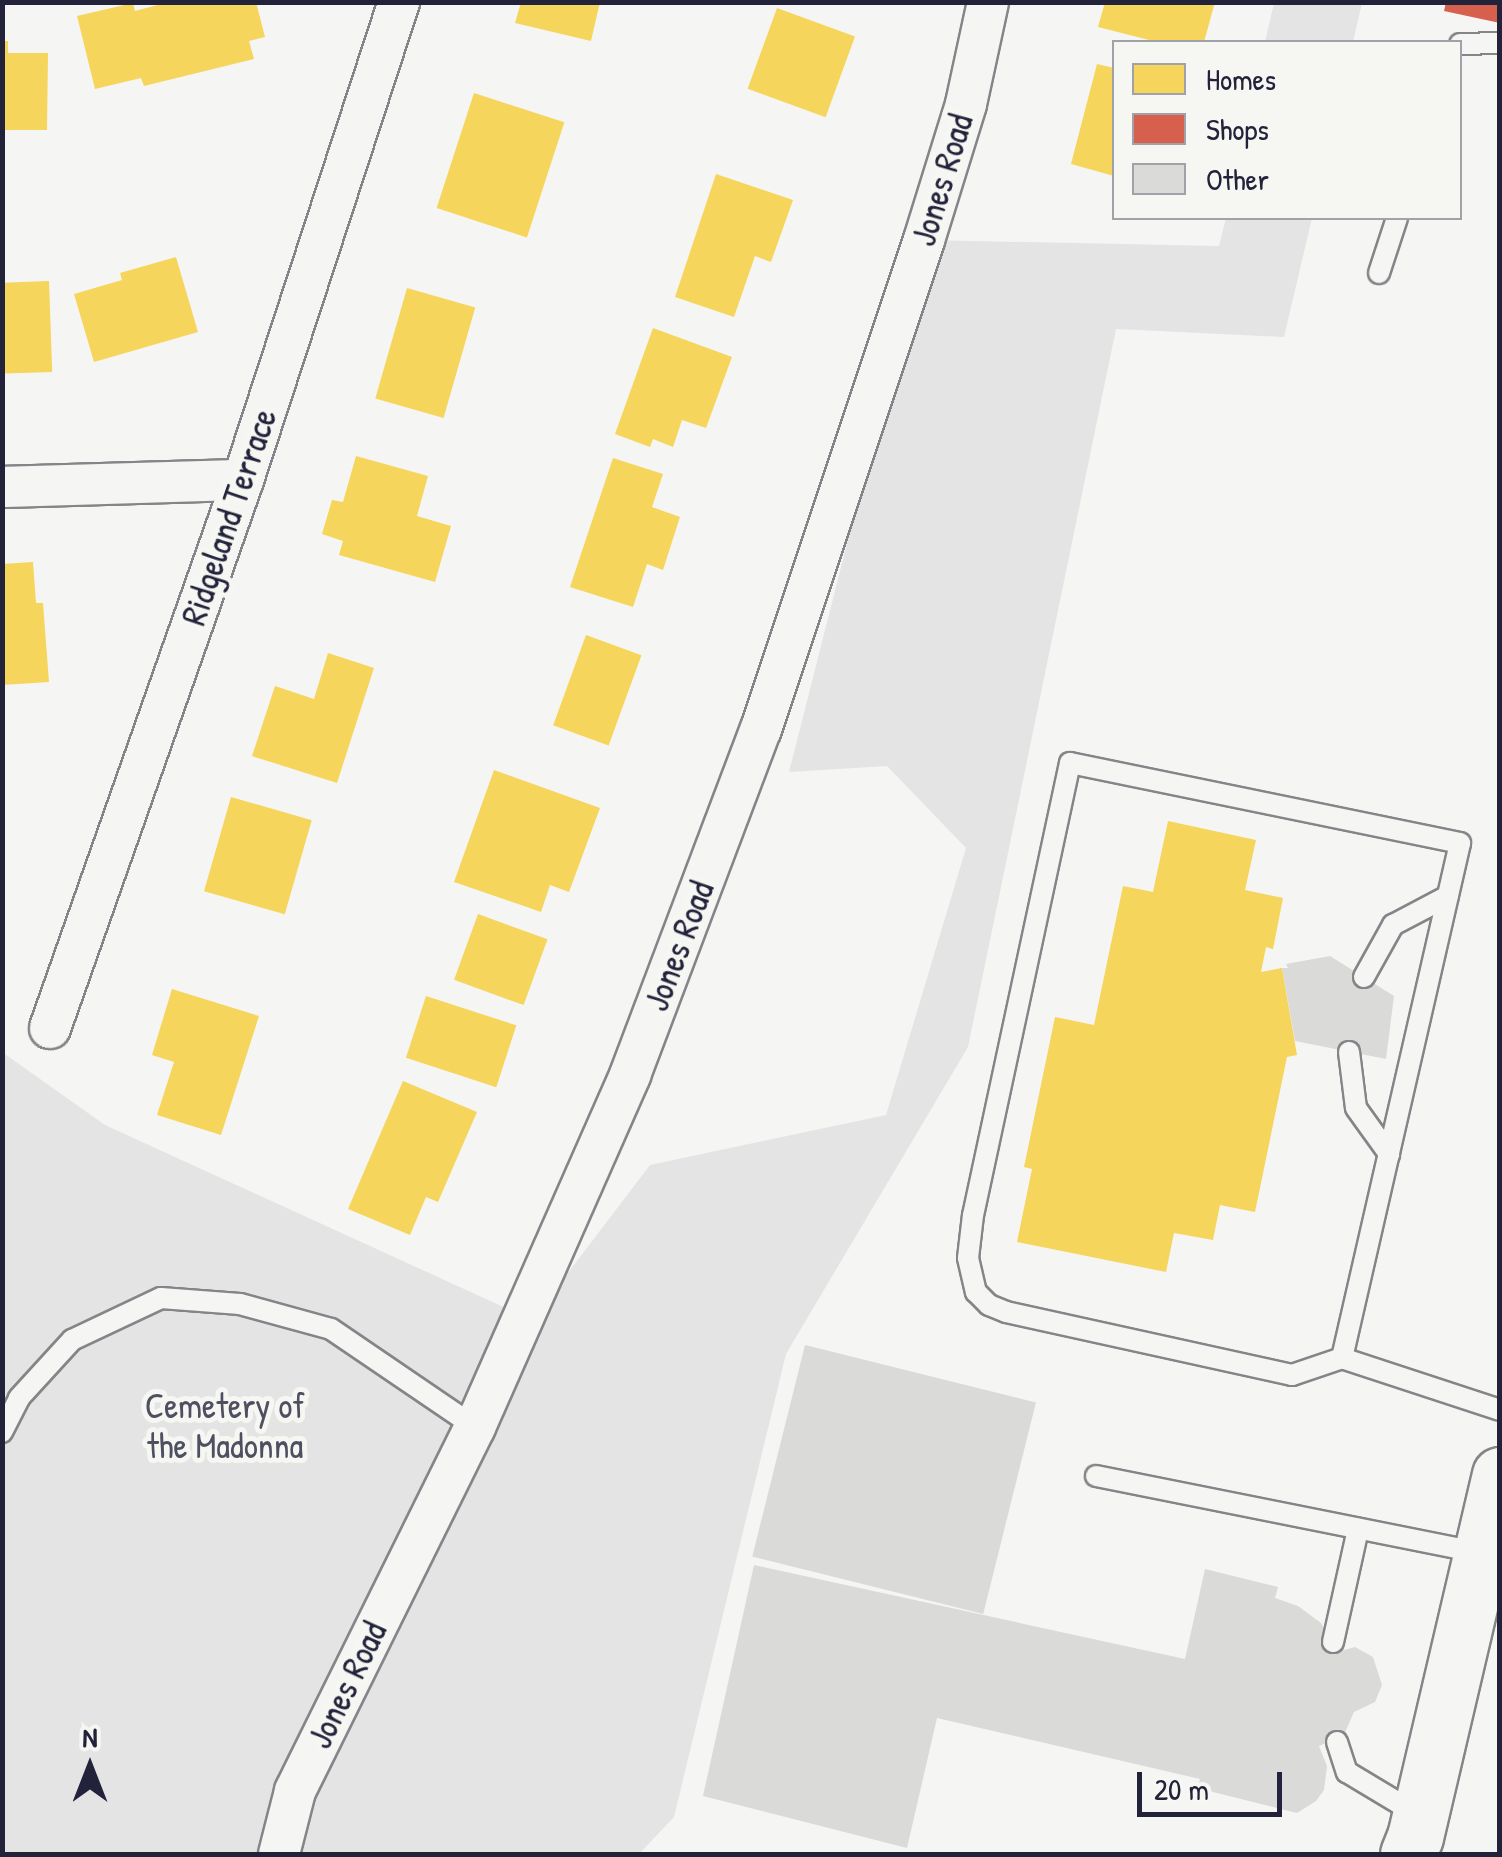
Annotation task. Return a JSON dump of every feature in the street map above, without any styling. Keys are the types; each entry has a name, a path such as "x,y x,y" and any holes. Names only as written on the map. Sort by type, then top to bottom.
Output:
{"highway":[{"path":"1414,1841 1500,1475"}],"street":[{"name":"Ridgeland Terrace","path":"50,1028 243,480 399,2"},
{"name":"Jones Road","path":"279,1854 295,1791 475,1426 630,1075 762,729 924,240 966,104 988,2"},
{"path":"2,487 243,480"}],"lane":[{"path":"1462,44 1500,42"},
{"path":"1379,273 1396,220"},
{"path":"1342,1358 1460,843 1070,762 970,1228 968,1258 976,1292 989,1305 1006,1312 1292,1375 1342,1358 1500,1410"},
{"path":"1364,977 1393,925 1448,896"},
{"path":"1349,1052 1356,1108 1389,1154"},
{"path":"2,1432 19,1398 72,1340 161,1298 240,1304 331,1329 475,1426"},
{"path":"1096,1476 1483,1554"},
{"path":"1334,1642 1358,1529"},
{"path":"1337,1742 1348,1772 1414,1841"}],"green space":[{"path":"1274,3 1362,3 1353,40 1265,40"},
{"name":"Cemetery of the Madonna","path":"1226,220 1312,220 1284,337 1116,329 968,1047 786,1354 674,1817 639,1854 3,1854 2,1052 105,1125 532,1320 650,1165 886,1115 966,848 887,766 789,772 924,240 1219,246"}],"building: Homes":[{"path":"169,2 256,2 265,37 249,41 254,59 144,86 141,78 95,89 77,16 133,3 135,11"},
{"path":"521,2 600,2 591,41 515,23"},
{"path":"1105,2 1215,2 1205,40 1149,40 1098,27"},
{"path":"777,8 855,36 826,117 748,89"},
{"path":"2,41 8,41 8,53 48,53 47,130 2,130"},
{"path":"1097,64 1112,68 1112,175 1071,164"},
{"path":"474,93 564,122 527,237 437,208"},
{"path":"716,174 793,200 771,262 755,256 734,317 675,297"},
{"path":"176,257 198,332 94,362 74,294 122,280 120,273"},
{"path":"49,281 52,372 5,374 2,283"},
{"path":"407,288 475,308 444,418 375,399"},
{"path":"653,328 732,357 706,428 682,420 673,447 653,439 650,447 615,434"},
{"path":"356,456 428,476 417,516 451,526 435,582 339,555 343,541 322,534 332,500 343,502"},
{"path":"613,458 663,474 652,507 680,517 663,570 647,564 633,607 570,587"},
{"path":"33,562 36,603 43,603 49,682 2,685 2,564"},
{"path":"586,635 641,655 609,745 553,725"},
{"path":"328,653 374,668 337,783 252,756 275,686 314,699"},
{"path":"494,770 600,808 569,892 550,885 541,912 454,882"},
{"path":"231,797 312,820 285,914 204,891"},
{"path":"1168,821 1256,840 1245,890 1283,898 1273,949 1266,947 1261,972 1282,968 1297,1055 1287,1057 1255,1212 1220,1205 1213,1240 1174,1233 1166,1272 1017,1242 1032,1169 1024,1167 1055,1017 1094,1025 1123,886 1153,892"},
{"path":"478,914 548,939 524,1005 454,980"},
{"path":"172,989 259,1016 221,1135 157,1115 174,1062 152,1055"},
{"path":"426,996 516,1025 496,1087 406,1058"},
{"path":"403,1081 477,1112 438,1202 426,1197 410,1235 348,1209"}],"building: Shops":[{"path":"1446,2 1500,2 1500,23 1444,11"}],"building: Other":[{"path":"1330,956 1394,996 1386,1059 1295,1041 1282,968"},
{"path":"805,1345 1036,1403 983,1614 752,1557"},
{"path":"754,1565 1185,1659 1205,1569 1278,1587 1275,1598 1298,1606 1321,1623 1337,1652 1355,1647 1373,1657 1382,1685 1375,1702 1354,1712 1344,1735 1319,1746 1327,1766 1324,1790 1316,1801 1297,1813 1197,1788 1200,1779 937,1718 907,1848 703,1796"}]}
